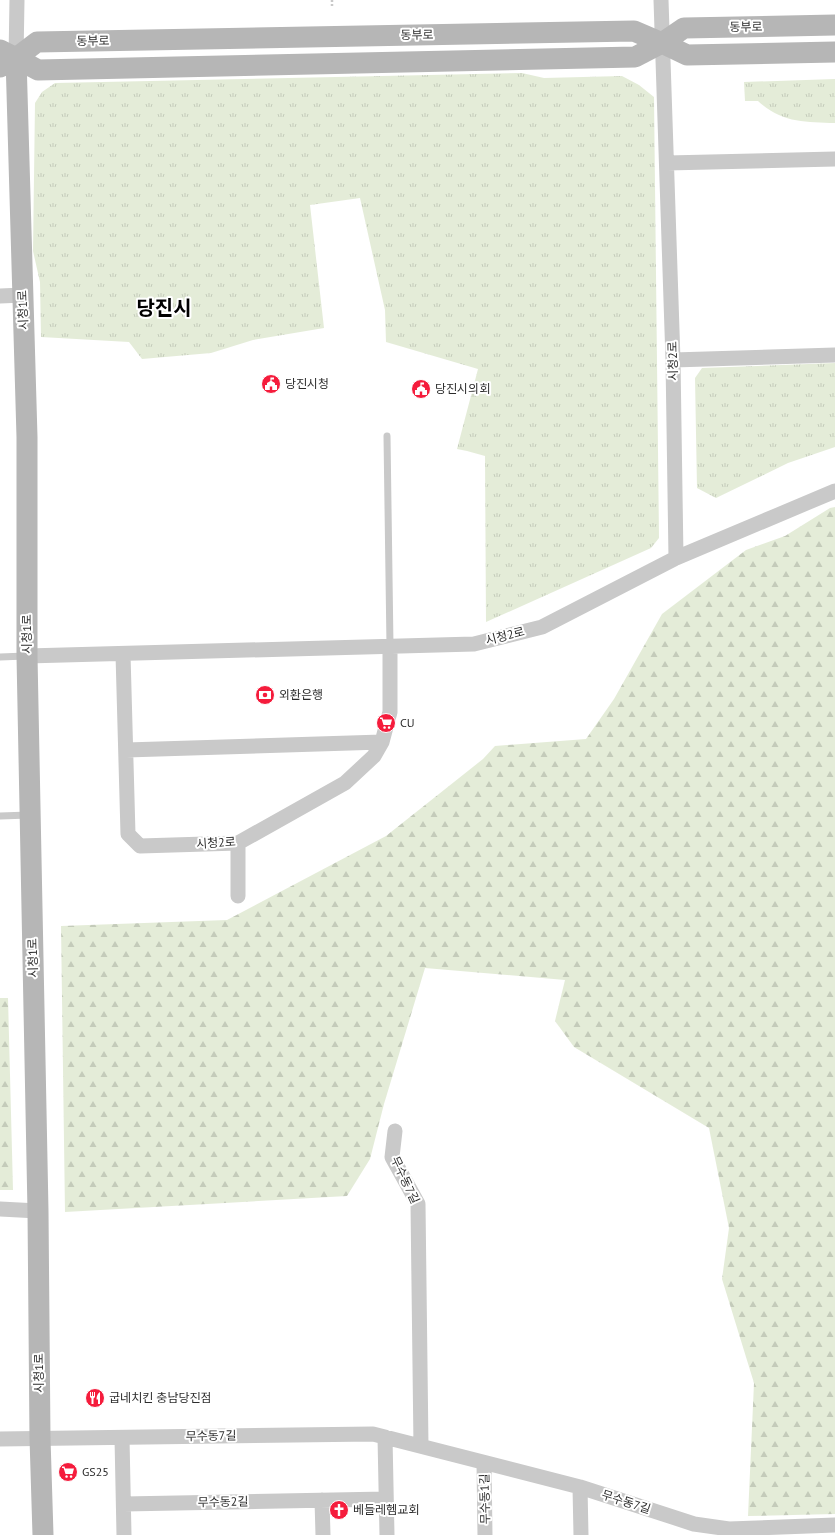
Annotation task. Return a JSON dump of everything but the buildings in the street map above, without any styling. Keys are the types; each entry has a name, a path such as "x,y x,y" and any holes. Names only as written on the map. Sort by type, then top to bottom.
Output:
{"street":[{"path":"17,0 5,58 38,70 635,57 662,43 687,56 835,52"},
{"name":"시청2로","path":"661,0 673,360 676,558"},
{"name":"동부로","path":"5,58 37,42 634,31 662,43 684,28 835,25"},
{"name":"시청1로","path":"5,58 23,295 26,437 27,656 38,1211 40,1438 43,1535"},
{"path":"666,163 835,159"},
{"path":"0,296 23,295"},
{"path":"673,360 835,355"},
{"name":"시청2로","path":"27,656 474,644 542,627 676,558 835,491"},
{"name":"시청2로","path":"123,654 128,834 140,846 238,843 345,783 374,756 382,742 390,712 390,646"},
{"path":"126,750 382,742"},
{"path":"345,783 358,761 358,746 350,743"},
{"path":"238,843 238,896"},
{"name":"무수동7길","path":"395,1131 392,1157 418,1204 421,1446"},
{"path":"0,1209 38,1211"},
{"name":"무수동7길","path":"0,1439 373,1434 580,1487 694,1524 729,1529 835,1525"},
{"path":"385,1437 387,1535"},
{"path":"122,1438 124,1535"},
{"name":"무수동1길","path":"484,1463 485,1535"},
{"path":"580,1487 582,1535"},
{"name":"무수동2길","path":"124,1504 386,1498"},
{"path":"322,1500 323,1535"}],"lane":[{"path":"387,436 390,646"},
{"path":"0,657 27,656"},
{"path":"0,816 30,815"}],"path":[{"path":"332,0 332,7"}],"green space":[{"path":"522,73 544,78 622,76 639,85 654,97 659,538 651,548 486,622 485,456 457,449 478,369 386,342 385,310 360,198 310,205 324,328 253,340 211,353 142,359 129,342 41,337 40,282 33,251 35,103 42,92 55,83"},
{"path":"835,79 835,123 794,120 776,114 758,101 745,101 744,82"},
{"path":"835,363 835,447 788,463 716,498 697,488 695,378 702,368"},
{"path":"835,507 835,1514 748,1516 754,1383 722,1279 729,1228 709,1128 574,1047 555,1021 565,980 425,968 384,1104 370,1159 347,1196 65,1212 61,926 227,920 386,836 483,759 495,746 586,739 614,699 662,614 746,550 785,536 830,508"},
{"path":"0,998 8,998 13,1190 0,1190"}],"place":[{"name":"당진시청","path":"271,384"},
{"name":"당진시의회","path":"421,389"},
{"name":"외환은행","path":"265,695"},
{"name":"CU","path":"386,723"},
{"name":"굽네치킨 충남당진점","path":"95,1398"},
{"name":"GS25","path":"68,1472"},
{"name":"베들레헴교회","path":"339,1510"}],"district":[{"name":"당진시","path":"164,308"}]}
